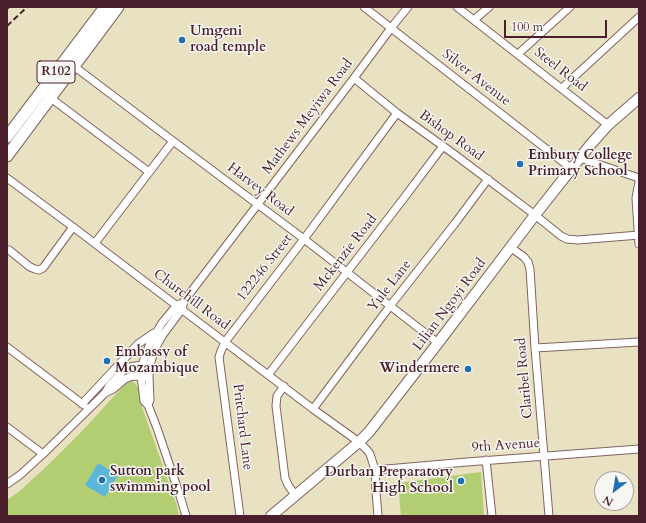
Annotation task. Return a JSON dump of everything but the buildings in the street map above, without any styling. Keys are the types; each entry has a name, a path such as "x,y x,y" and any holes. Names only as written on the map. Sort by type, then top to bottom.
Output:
{"main road":[{"name":"R102","path":"70,63 105,7"},
{"name":"R102","path":"7,137 46,94 70,63 118,7"},
{"name":"R102","path":"7,156 46,94"}],"street":[{"name":"Silver Avenue","path":"364,7 572,169"},
{"name":"Mathews Meyiwa Road","path":"145,377 142,365 150,342 157,331 184,301 408,7"},
{"name":"Steel Road","path":"457,7 608,125"},
{"path":"474,20 489,7"},
{"path":"518,54 570,7"},
{"path":"562,88 639,17"},
{"name":"Harvey Road","path":"70,63 258,204 438,343"},
{"name":"Bishop Road","path":"354,78 397,113 567,239 578,240 639,235"},
{"path":"46,94 149,172"},
{"name":"Lilian Ngoyi Road","path":"270,516 369,432 535,214 591,144 608,125 639,98"},
{"name":"122246 Street","path":"225,342 304,239 397,113"},
{"path":"95,243 173,141"},
{"name":"Mckenzie Road","path":"268,375 443,146"},
{"path":"580,158 639,178"},
{"name":"Churchill Road","path":"7,178 313,409 359,442 370,454 375,470 378,516"},
{"name":"Yule Lane","path":"313,409 488,179"},
{"path":"639,182 636,198 639,244"},
{"path":"9,250 30,266 39,270 43,268 73,227"},
{"name":"Claribel Road","path":"510,247 524,257 528,262 530,269 549,516"},
{"name":"Mathews Meyiwa Road","path":"145,377 157,345 179,307"},
{"path":"82,404 138,344 157,331"},
{"name":"Pritchard Lane","path":"225,342 219,357 240,516"},
{"path":"535,348 639,342"},
{"path":"7,347 89,409"},
{"path":"7,484 20,475 43,454 105,393 109,386 129,367 150,365"},
{"path":"105,393 132,376 145,377 150,400 148,405 186,516"},
{"path":"284,386 277,396 275,403 285,478 295,495"},
{"path":"7,427 43,454"},
{"name":"9th Avenue","path":"375,470 639,449"},
{"path":"486,460 492,516"}],"green space":[{"path":"133,381 139,389 142,407 177,506 179,516 7,516 7,500 21,490 51,462 85,428 126,383"},
{"path":"481,472 484,516 401,516 398,483"}],"water":[{"name":"Sutton park swimming pool","path":"98,463 118,475 105,497 85,485"}],"railway":[{"path":"7,26 27,7"}],"place":[{"name":"Umgeni road temple","path":"182,40"},
{"name":"Embury College Primary School","path":"520,164"},
{"name":"Embassy of Mozambique","path":"107,361"},
{"name":"Windermere","path":"468,369"},
{"name":"Sutton park swimming pool","path":"102,480"},
{"name":"Durban Preparatory High School","path":"461,481"}]}
